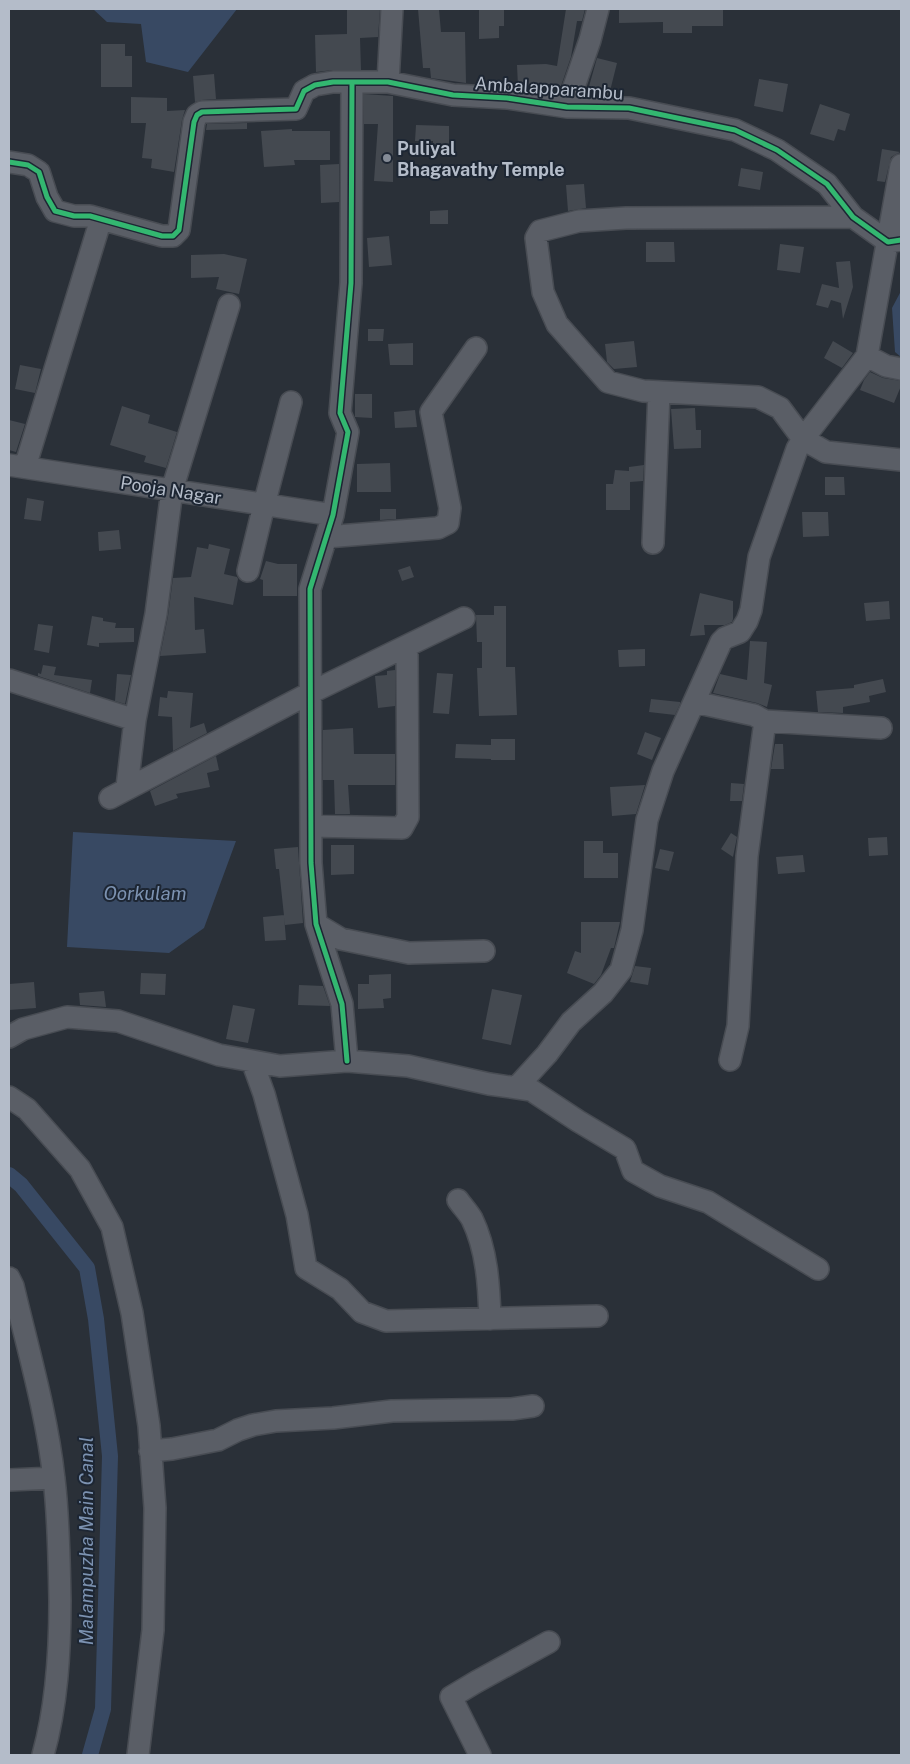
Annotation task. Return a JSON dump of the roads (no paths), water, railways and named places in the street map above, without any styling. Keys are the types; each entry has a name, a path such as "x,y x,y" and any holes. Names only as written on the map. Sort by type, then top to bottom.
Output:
{"street":[{"path":"388,82 392,9"},
{"path":"567,107 590,40 598,9"},
{"name":"Ambalapparambu","path":"101,219 162,236 173,236 179,230 194,122 197,115 202,112 296,109 304,90 315,85 333,82 388,82 453,95 508,98 567,107 629,108 735,130 777,150 827,184 853,217 895,241"},
{"path":"348,1061 342,1004 316,924 311,863 310,589 333,515 348,432 340,414 351,283 352,82"},
{"path":"9,162 28,165 39,172 47,196 55,211 74,216 90,216 101,219 17,466"},
{"path":"516,1088 547,1054 571,1022 603,993 621,970 632,930 647,820 663,771 720,642 740,632 747,621 751,610 759,557 797,449 867,356 895,241 901,165"},
{"path":"853,217 626,218 579,221 540,231 536,238 543,292 557,324 608,382 643,391 758,397 780,408 803,439 826,452 901,460"},
{"path":"229,305 172,490 156,614 135,720 118,792 310,693 464,618"},
{"path":"326,538 438,528 448,523 450,508 431,412 476,348"},
{"path":"867,356 886,366 901,369"},
{"path":"653,543 659,392"},
{"path":"248,571 291,402"},
{"name":"Pooja Nagar","path":"17,466 333,515"},
{"path":"311,826 402,828 408,817 407,646"},
{"path":"9,680 135,720"},
{"path":"694,702 754,715 764,721 880,728"},
{"path":"730,1060 738,1026 747,856 764,721"},
{"path":"316,924 341,939 409,953 484,951"},
{"path":"9,1037 23,1029 67,1017 118,1021 219,1055 280,1066 348,1061 408,1066 489,1084 531,1090 578,1122 625,1149 633,1171 660,1186 708,1202 818,1269"},
{"path":"252,1061 264,1094 298,1215 306,1268 340,1289 362,1312 386,1321 597,1316"},
{"path":"9,1097 28,1109 80,1169 112,1227 132,1313 149,1426 154,1508 153,1630 138,1755"},
{"path":"458,1200 471,1218 480,1242 488,1277 490,1319"},
{"path":"9,1311 11,1282"},
{"path":"11,1282 44,1419 54,1478 59,1528 60,1650 50,1732 43,1755"},
{"path":"150,1451 172,1450 218,1440 253,1425 276,1421 332,1418 392,1411 533,1406"},
{"path":"9,1480 54,1478"},
{"path":"480,1755 452,1697 484,1677 549,1642"}],"water":[{"path":"93,9 237,9 188,72 146,62 141,24 107,22"},
{"path":"901,291 901,357 895,352 892,308"},
{"name":"Oorkulam","path":"73,832 236,841 204,928 169,953 67,947"}],"waterway":[{"name":"Malampuzha Main Canal","path":"9,1175 21,1185 87,1268 96,1319 110,1456 103,1709 90,1755"}],"place":[{"name":"Puliyal Bhagavathy Temple","path":"387,158"}]}
